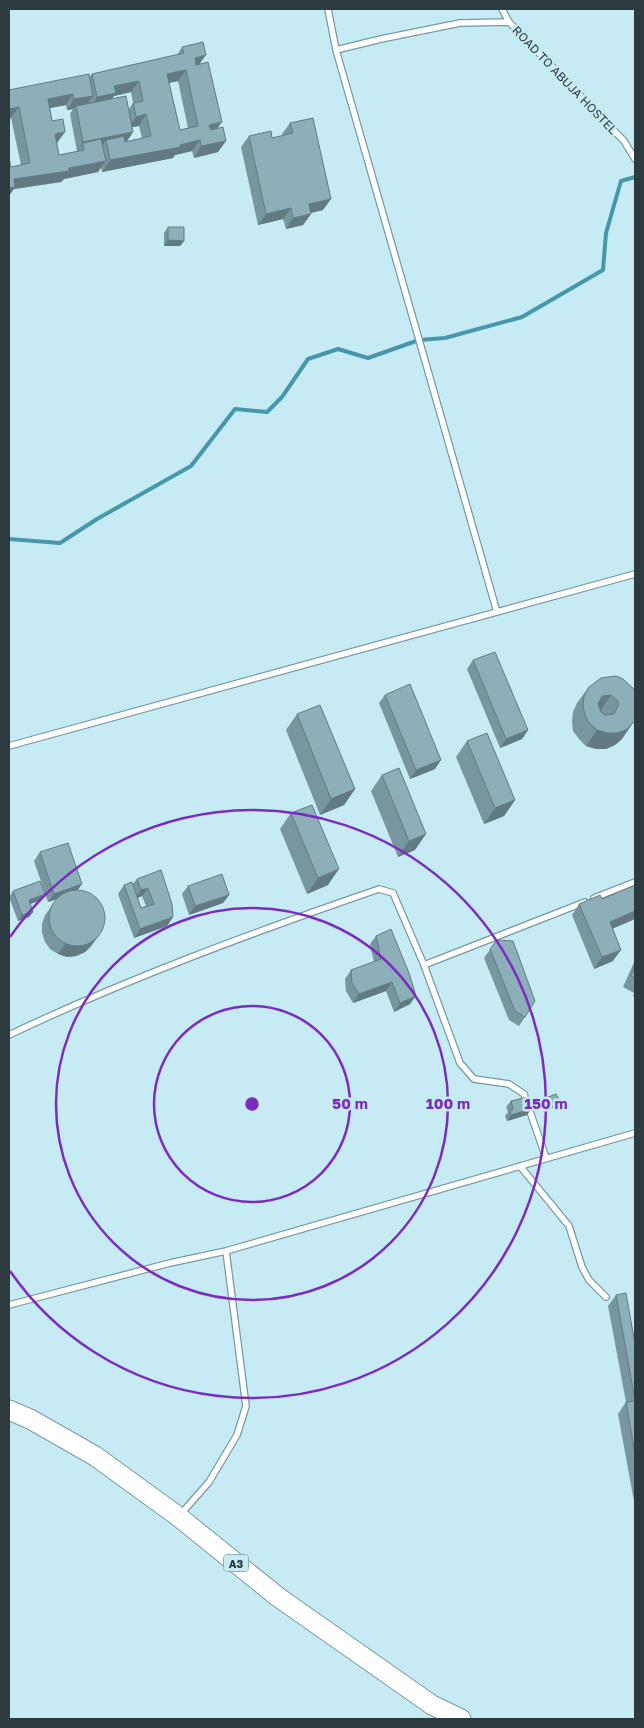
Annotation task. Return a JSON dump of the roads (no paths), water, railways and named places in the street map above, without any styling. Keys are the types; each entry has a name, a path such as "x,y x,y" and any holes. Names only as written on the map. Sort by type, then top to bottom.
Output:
{"highway":[{"name":"A3","path":"9,1410 30,1419 95,1456 179,1516 278,1597 432,1705 461,1719"}],"lane":[{"path":"328,9 336,50 497,612"},
{"path":"502,9 509,22"},
{"name":"ROAD TO ABUJA HOSTEL","path":"336,50 460,23 509,22 624,141 635,159"},
{"path":"9,746 635,574"},
{"path":"424,965 635,882"},
{"path":"9,1035 68,1007 269,927 379,889 393,892 424,965 460,1063 474,1079 509,1084 524,1094 546,1158"},
{"path":"9,1305 170,1263 226,1251 635,1132"},
{"path":"520,1166 568,1226 588,1280 606,1297"},
{"path":"179,1516 209,1482 233,1443 246,1406 226,1251"}],"waterway":[{"path":"9,539 60,543 97,519 191,466 235,409 267,412 282,397 308,359 338,349 368,358 419,340 445,338 522,317 603,270 606,233 621,181 635,177"}]}
